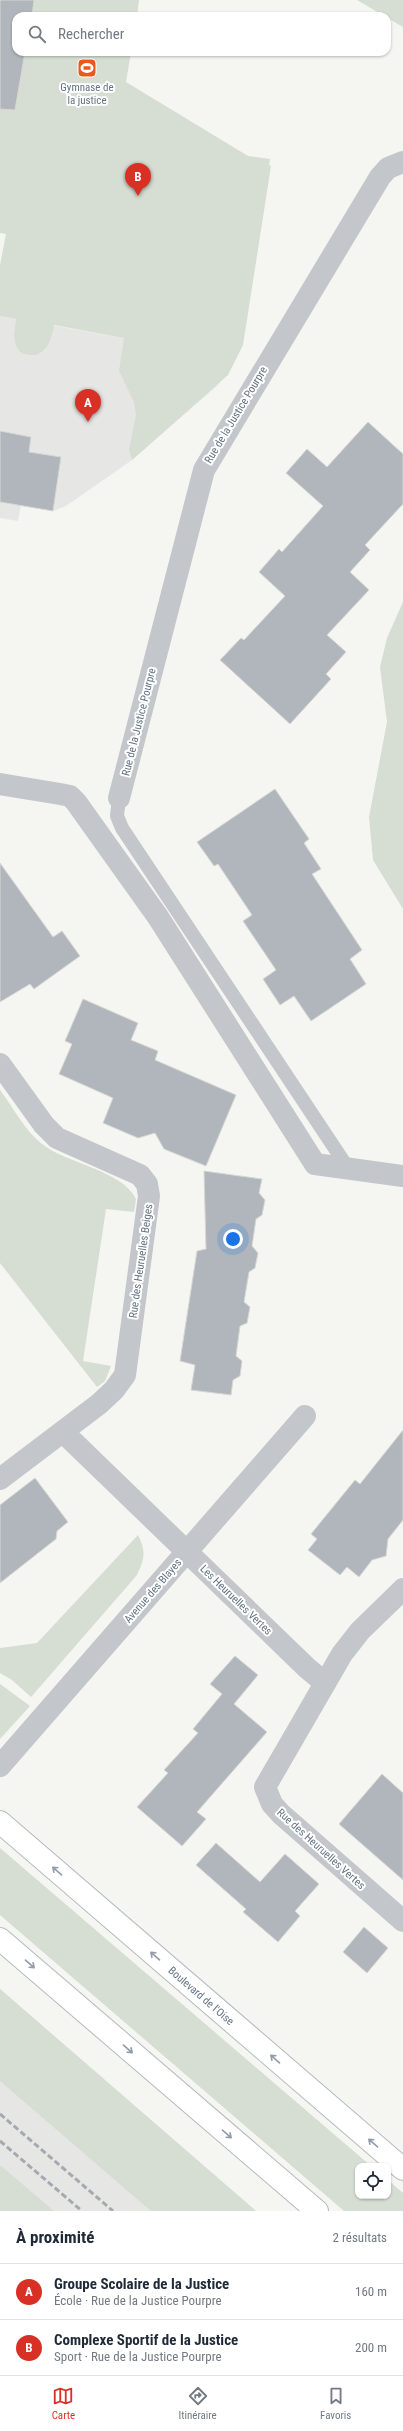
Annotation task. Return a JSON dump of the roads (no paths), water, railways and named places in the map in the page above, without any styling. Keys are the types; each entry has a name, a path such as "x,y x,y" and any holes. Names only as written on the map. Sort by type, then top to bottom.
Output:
{"main road":[{"name":"Boulevard de l'Oise","path":"0,1822 403,2169"},
{"path":"0,1939 317,2211"}],"street":[{"name":"Rue de la Justice Pourpre","path":"119,798 199,485 210,457 380,177 388,168 403,162"},
{"path":"0,784 70,796 76,802 158,917 315,1164 403,1176"},
{"name":"Rue des Heuruelles Beiges","path":"0,1064 44,1124 57,1138 140,1175 148,1188 148,1209 125,1375 114,1390 98,1404 0,1479"},
{"name":"Avenue des Blayes","path":"0,1766 305,1416"},
{"name":"Les Heuruelles Vertes","path":"63,1432 186,1552 325,1683"},
{"name":"Rue des Heuruelles Vertes","path":"403,1589 360,1630 342,1654 265,1787 267,1796 280,1814 403,1921"}],"lane":[{"path":"119,798 118,816 122,828 348,1168"}],"railway":[{"path":"0,2114 113,2211"},
{"path":"0,2141 82,2211"}],"place":[{"name":"Gymnase de la justice","path":"87,68"},
{"name":"Complexe Sportif de la Justice","path":"138,196"},
{"name":"Groupe Scolaire de la Justice","path":"88,422"}]}
